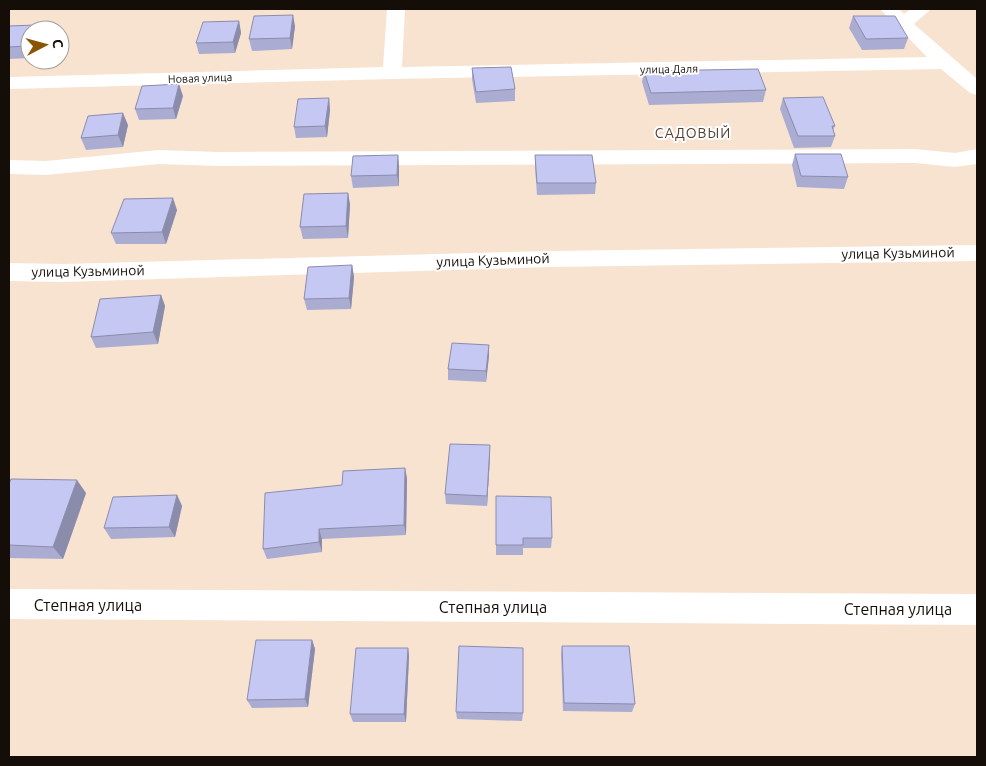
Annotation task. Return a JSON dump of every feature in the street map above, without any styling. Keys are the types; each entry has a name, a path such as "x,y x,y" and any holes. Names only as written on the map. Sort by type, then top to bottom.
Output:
{"street":[{"path":"392,73 396,9"},
{"path":"889,9 903,24 977,89"},
{"path":"903,24 922,9"},
{"name":"улица Даля","path":"392,73 897,66 946,63"},
{"name":"Новая улица","path":"9,83 392,73"},
{"path":"9,167 46,168 159,157 228,159 916,156 954,160 972,159 977,156"},
{"name":"улица Кузьминой","path":"9,272 63,273 550,258 977,253"},
{"name":"Степная улица","path":"9,604 977,610"}],"building":[{"path":"293,15 290,38 249,39 254,16"},
{"path":"853,16 895,16 908,38 866,39"},
{"path":"239,21 233,42 196,43 203,22"},
{"path":"9,26 20,26 20,46 9,47"},
{"path":"511,67 515,89 476,92 472,68"},
{"path":"758,69 766,90 651,93 644,71"},
{"path":"179,84 173,108 135,109 142,86"},
{"path":"823,97 835,126 832,126 835,136 798,136 783,98"},
{"path":"329,98 325,126 294,127 298,99"},
{"path":"123,113 118,135 81,138 88,116"},
{"path":"795,154 841,154 848,177 801,176"},
{"path":"398,155 397,175 351,176 353,156"},
{"path":"535,155 592,155 596,183 537,183"},
{"path":"348,193 346,226 300,227 304,194"},
{"path":"173,198 162,232 111,233 124,199"},
{"path":"352,265 349,298 304,299 308,267"},
{"path":"161,295 153,332 91,337 100,299"},
{"path":"452,343 489,345 486,371 448,369"},
{"path":"450,444 490,445 487,496 445,494"},
{"path":"405,468 404,525 319,529 319,542 263,549 265,493 342,485 343,471"},
{"path":"11,479 77,480 53,547 9,545 9,484"},
{"path":"177,495 169,527 104,528 113,497"},
{"path":"496,496 551,497 552,538 523,538 523,545 496,545"},
{"path":"256,640 312,640 305,699 247,700"},
{"path":"459,646 523,648 523,713 456,712"},
{"path":"562,646 629,646 635,704 564,703"},
{"path":"356,648 408,648 404,714 350,714"}],"district":[{"name":"САДОВЫЙ","path":"693,133"}]}
